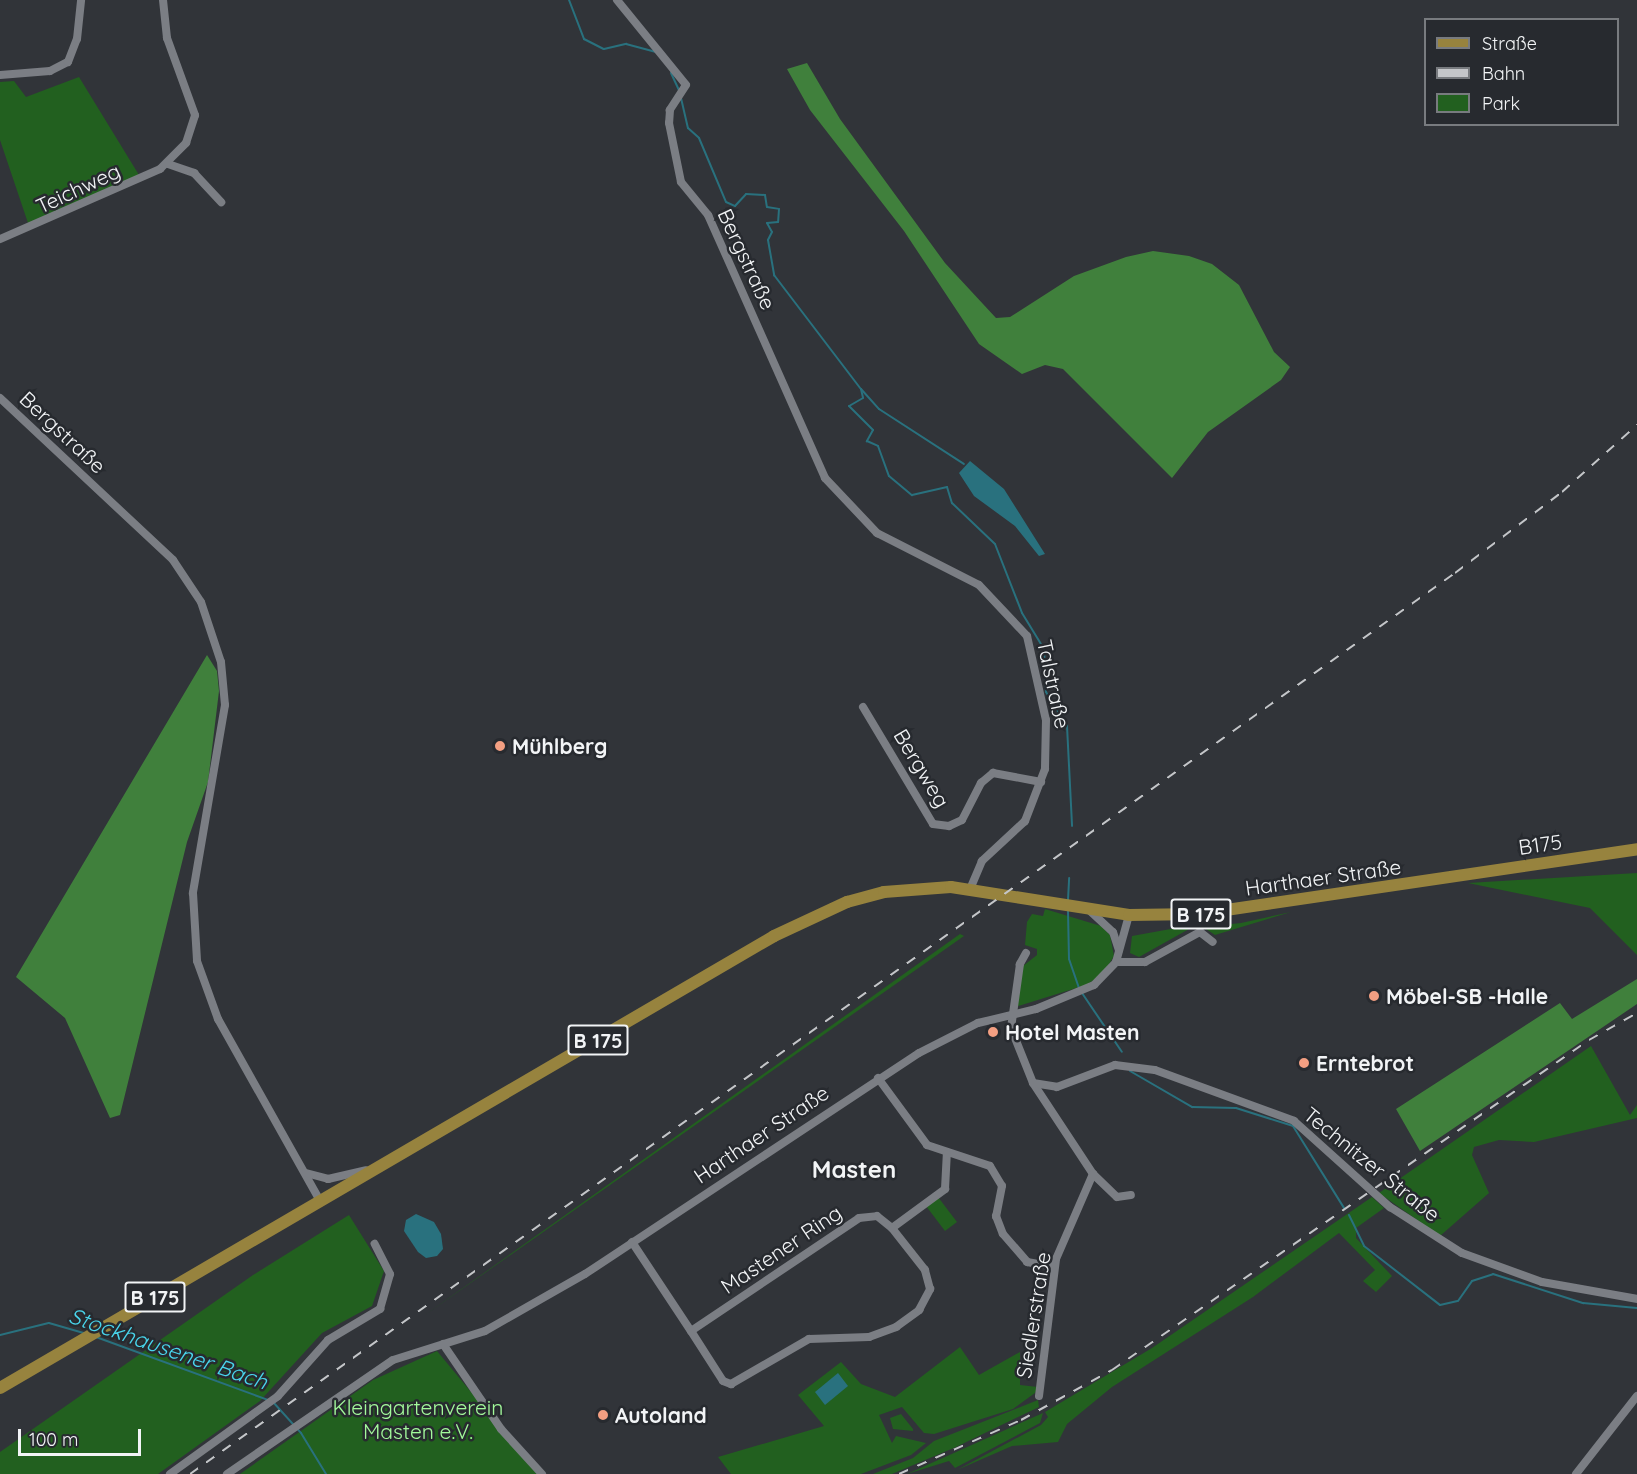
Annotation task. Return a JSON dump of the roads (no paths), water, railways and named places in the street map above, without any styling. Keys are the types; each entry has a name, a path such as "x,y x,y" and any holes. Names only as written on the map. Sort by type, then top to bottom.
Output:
{"main road":[{"name":"B175","path":"1486,872 1637,849"},
{"name":"Harthaer Straße","path":"970,889 1129,915 1222,912 1486,872"},
{"name":"B 175","path":"0,1388 814,915 884,892 970,889"}],"street":[{"path":"0,75 50,71 68,62 77,39 81,0"},
{"name":"Teichweg","path":"0,239 57,219 168,164 186,142 195,115 167,39 163,0"},
{"name":"Bergstraße","path":"617,0 683,80 681,95 669,123 681,182 713,226 812,456 857,513"},
{"path":"168,164 194,173 221,202"},
{"name":"Bergstraße","path":"0,398 186,575 215,640 225,685 224,729 193,893 197,961 223,1028 320,1201"},
{"name":"Talstraße","path":"857,513 883,536 980,585 1027,636 1048,733 1041,782 1025,821 982,861 970,889"},
{"name":"Bergweg","path":"863,706 933,824 949,826 962,820 981,783 993,773 1041,782"},
{"path":"1088,909 1113,932 1120,951"},
{"name":"Harthaer Straße","path":"227,1474 385,1364 503,1322 632,1242 878,1078 960,1031 1082,992 1116,962 1129,915"},
{"path":"1116,962 1144,962 1200,932 1213,942"},
{"path":"1026,954 1010,1015 1033,1083 1093,1174 1117,1197 1131,1195"},
{"name":"Technitzer Straße","path":"1033,1083 1056,1087 1103,1068 1142,1066 1288,1119 1408,1221 1480,1261 1561,1287 1637,1299"},
{"path":"878,1078 917,1136 947,1154 990,1166 1002,1186 996,1216 1002,1234 1028,1262 1054,1267"},
{"path":"892,1228 945,1189 947,1154"},
{"path":"306,1173 338,1178 392,1160"},
{"name":"Siedlerstraße","path":"1039,1396 1054,1267 1093,1174"},
{"name":"Mastener Ring","path":"632,1242 723,1381 731,1384 809,1339 869,1337 896,1327 919,1310 930,1289 925,1270 892,1228 877,1216 858,1218 691,1331"},
{"path":"170,1474 278,1396 342,1328 372,1318 390,1274 375,1244"},
{"path":"443,1344 501,1429 542,1474"},
{"path":"1576,1474 1637,1396"}],"water":[{"path":"970,461 1004,489 1045,554 1039,556 1015,526 974,496 959,473"},
{"path":"416,1214 434,1222 441,1234 443,1249 437,1256 426,1258 418,1252 404,1231 406,1220"},
{"path":"838,1373 848,1386 825,1405 815,1392"}],"waterway":[{"path":"569,0 584,39 604,49 626,44 656,52"},
{"path":"671,73 679,90"},
{"path":"681,98 688,128 699,138 726,202 735,206 746,194 765,195 767,207 779,209 778,222 767,223 772,232 768,240 774,275 861,389 863,398 849,406 873,430 867,441 878,446 889,476 912,495 947,487 952,503 995,544 1022,613 1044,649 1046,692 1067,726 1072,826"},
{"path":"861,389 879,409 964,464"},
{"path":"1068,900 1069,878"},
{"path":"1068,911 1069,959 1079,988"},
{"path":"1082,993 1122,1052"},
{"path":"1130,1071 1192,1107 1236,1108 1293,1126 1344,1208"},
{"path":"1349,1215 1364,1246 1440,1305 1458,1301 1472,1281 1493,1274 1583,1303 1637,1308"},
{"name":"Stockhausener Bach","path":"0,1335 49,1323 84,1333"},
{"name":"Stockhausener Bach","path":"96,1337 268,1400"},
{"name":"Stockhausener Bach","path":"273,1402 301,1433 326,1474"}],"railway":[{"path":"190,1474 1455,573 1562,492 1637,425"},
{"path":"899,1474 1021,1420 1112,1370 1589,1040 1637,1013"}],"place":[{"name":"Mühlberg","path":"500,746"},
{"name":"Möbel-SB -Halle","path":"1374,996"},
{"name":"Hotel Masten","path":"993,1032"},
{"name":"Erntebrot","path":"1304,1063"},
{"name":"Autoland","path":"603,1415"}],"district":[{"name":"Masten","path":"854,1170"}],"park label":[{"name":"Kleingartenverein Masten e.V.","path":"418,1419"}]}
